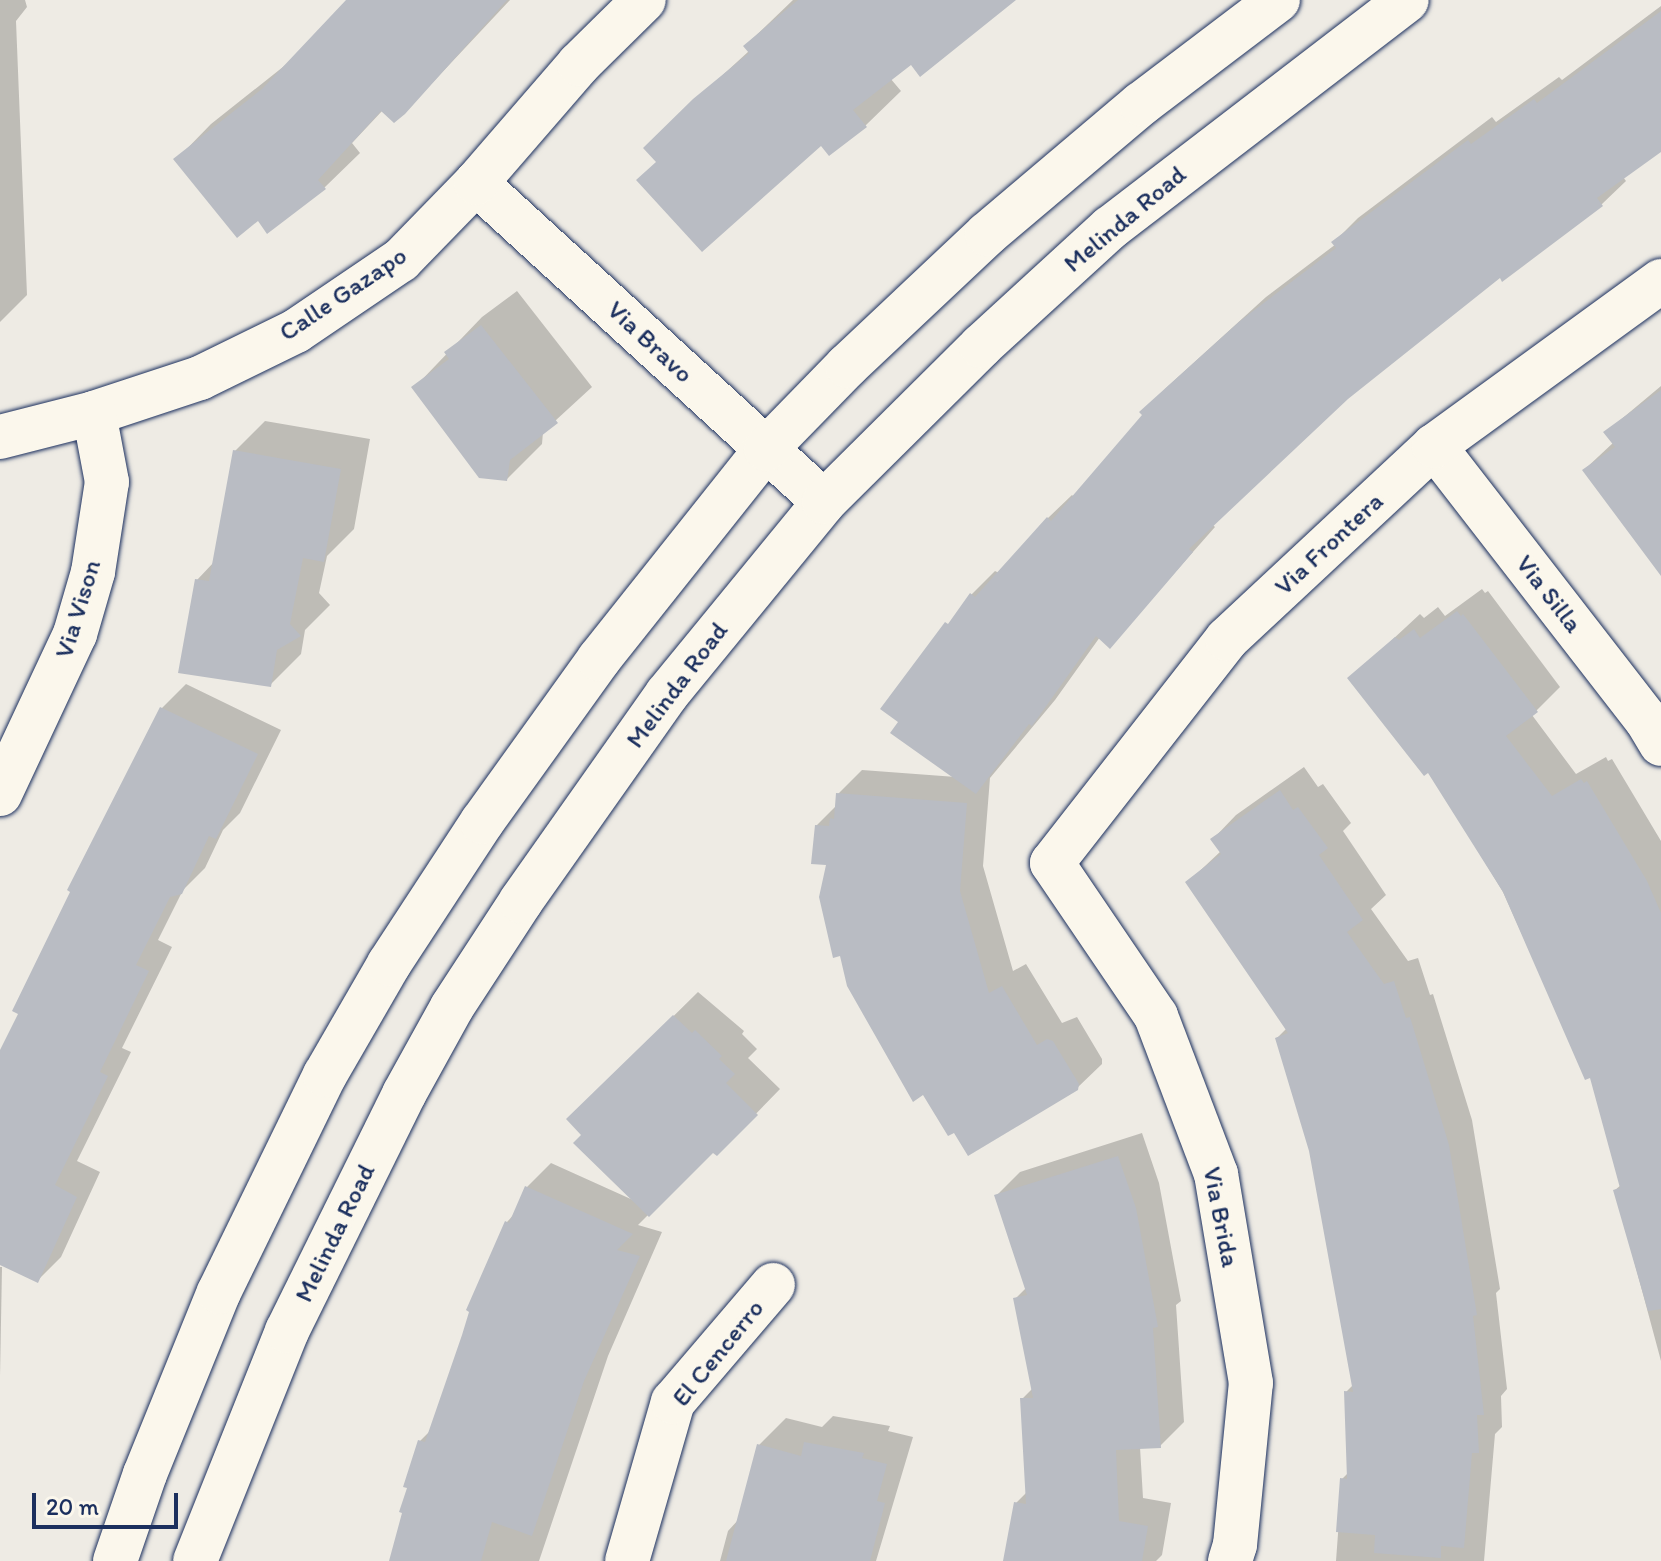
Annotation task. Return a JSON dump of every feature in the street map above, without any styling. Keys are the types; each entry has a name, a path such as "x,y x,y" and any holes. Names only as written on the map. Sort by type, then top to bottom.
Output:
{"street":[{"name":"Calle Gazapo","path":"0,437 94,413 200,378 296,331 401,260 476,183 579,64 644,0"},
{"path":"115,1561 145,1474 219,1292 325,1075 389,964 482,822 599,659 766,449 847,366 987,234 1141,104 1278,0"},
{"name":"Melinda Road","path":"195,1561 287,1331 357,1184 452,1007 529,889 667,694 824,502 981,346 1110,228 1407,0"},
{"name":"Via Bravo","path":"476,183 824,502"},
{"name":"Via Frontera","path":"1052,863 1227,639 1434,446 1661,281"},
{"name":"Via Vison","path":"0,794 75,634 93,572 107,482 94,413"},
{"name":"Via Silla","path":"1434,446 1646,719 1661,744"},
{"name":"Via Brida","path":"1052,863 1156,1016 1216,1174 1251,1383 1235,1545 1230,1561"},
{"name":"El Cencerro","path":"627,1561 673,1402 773,1285"}],"building":[{"path":"346,0 507,0 405,114 394,123 381,111 318,180 326,189 267,234 258,221 237,238 173,159 262,89"},
{"path":"798,0 1016,0 920,77 911,65 853,110 867,127 829,156 821,146 702,252 636,180 656,162 643,148 693,99 749,53 743,46"},
{"path":"1661,11 1661,152 1597,198 1603,206 1502,282 1500,278 1348,399 1189,549 1193,552 1110,649 1096,636 1032,726 1029,724 976,794 890,733 898,722 880,709 945,622 948,624 970,593 975,597 1047,517 1051,521 1142,415 1139,412 1240,321 1336,248 1331,242 1468,140 1471,144 1534,99 1537,103"},
{"path":"481,325 558,423 510,460 507,481 479,478 411,387 449,359 444,352"},
{"path":"1661,390 1661,576 1582,470 1615,447 1603,432"},
{"path":"233,450 341,469 324,562 303,558 290,624 301,636 277,650 271,687 178,673 195,579 209,581"},
{"path":"1457,611 1461,616 1463,614 1538,712 1506,736 1552,796 1581,779 1584,783 1587,781 1647,881 1661,913 1661,1309 1648,1311 1613,1190 1620,1188 1590,1078 1585,1080 1503,892 1428,773 1424,776 1347,678 1395,637 1399,640 1414,629 1420,638"},
{"path":"160,707 258,754 216,839 209,836 182,894 170,897 136,965 149,971 100,1072 108,1076 55,1185 77,1197 38,1283 0,1265 0,1050 18,1014 12,1011 70,892 67,890"},
{"path":"1280,790 1293,810 1298,807 1328,848 1319,855 1363,920 1347,932 1384,984 1394,981 1406,1018 1410,1017 1449,1145 1477,1315 1473,1316 1484,1415 1477,1415 1479,1453 1472,1453 1464,1548 1441,1546 1441,1558 1374,1553 1375,1535 1336,1532 1340,1478 1347,1479 1344,1391 1353,1392 1309,1151 1275,1038 1288,1033 1185,882 1221,854 1210,839"},
{"path":"836,793 967,803 960,891 989,993 1002,986 1037,1045 1047,1039 1053,1041 1079,1084 1078,1090 968,1156 954,1133 948,1136 923,1095 913,1102 847,986 840,956 833,958 819,897 826,865 811,864 815,825 829,826 830,818 834,819"},
{"path":"673,1015 692,1033 695,1030 722,1056 719,1059 735,1074 726,1083 758,1115 717,1156 713,1153 649,1217 573,1143 581,1135 566,1119"},
{"path":"1118,1156 1136,1208 1158,1327 1153,1328 1161,1448 1116,1450 1119,1521 1148,1526 1142,1561 1003,1561 1014,1502 1026,1504 1020,1398 1033,1398 1013,1298 1027,1295 994,1195"},
{"path":"525,1186 633,1234 617,1250 640,1256 584,1381 532,1536 492,1522 481,1561 389,1561 407,1488 403,1487 418,1440 425,1442 462,1335 469,1312 466,1310 505,1221 509,1223"},
{"path":"804,1442 864,1453 862,1458 887,1464 877,1501 885,1503 870,1561 726,1561 757,1444 801,1456"}]}
